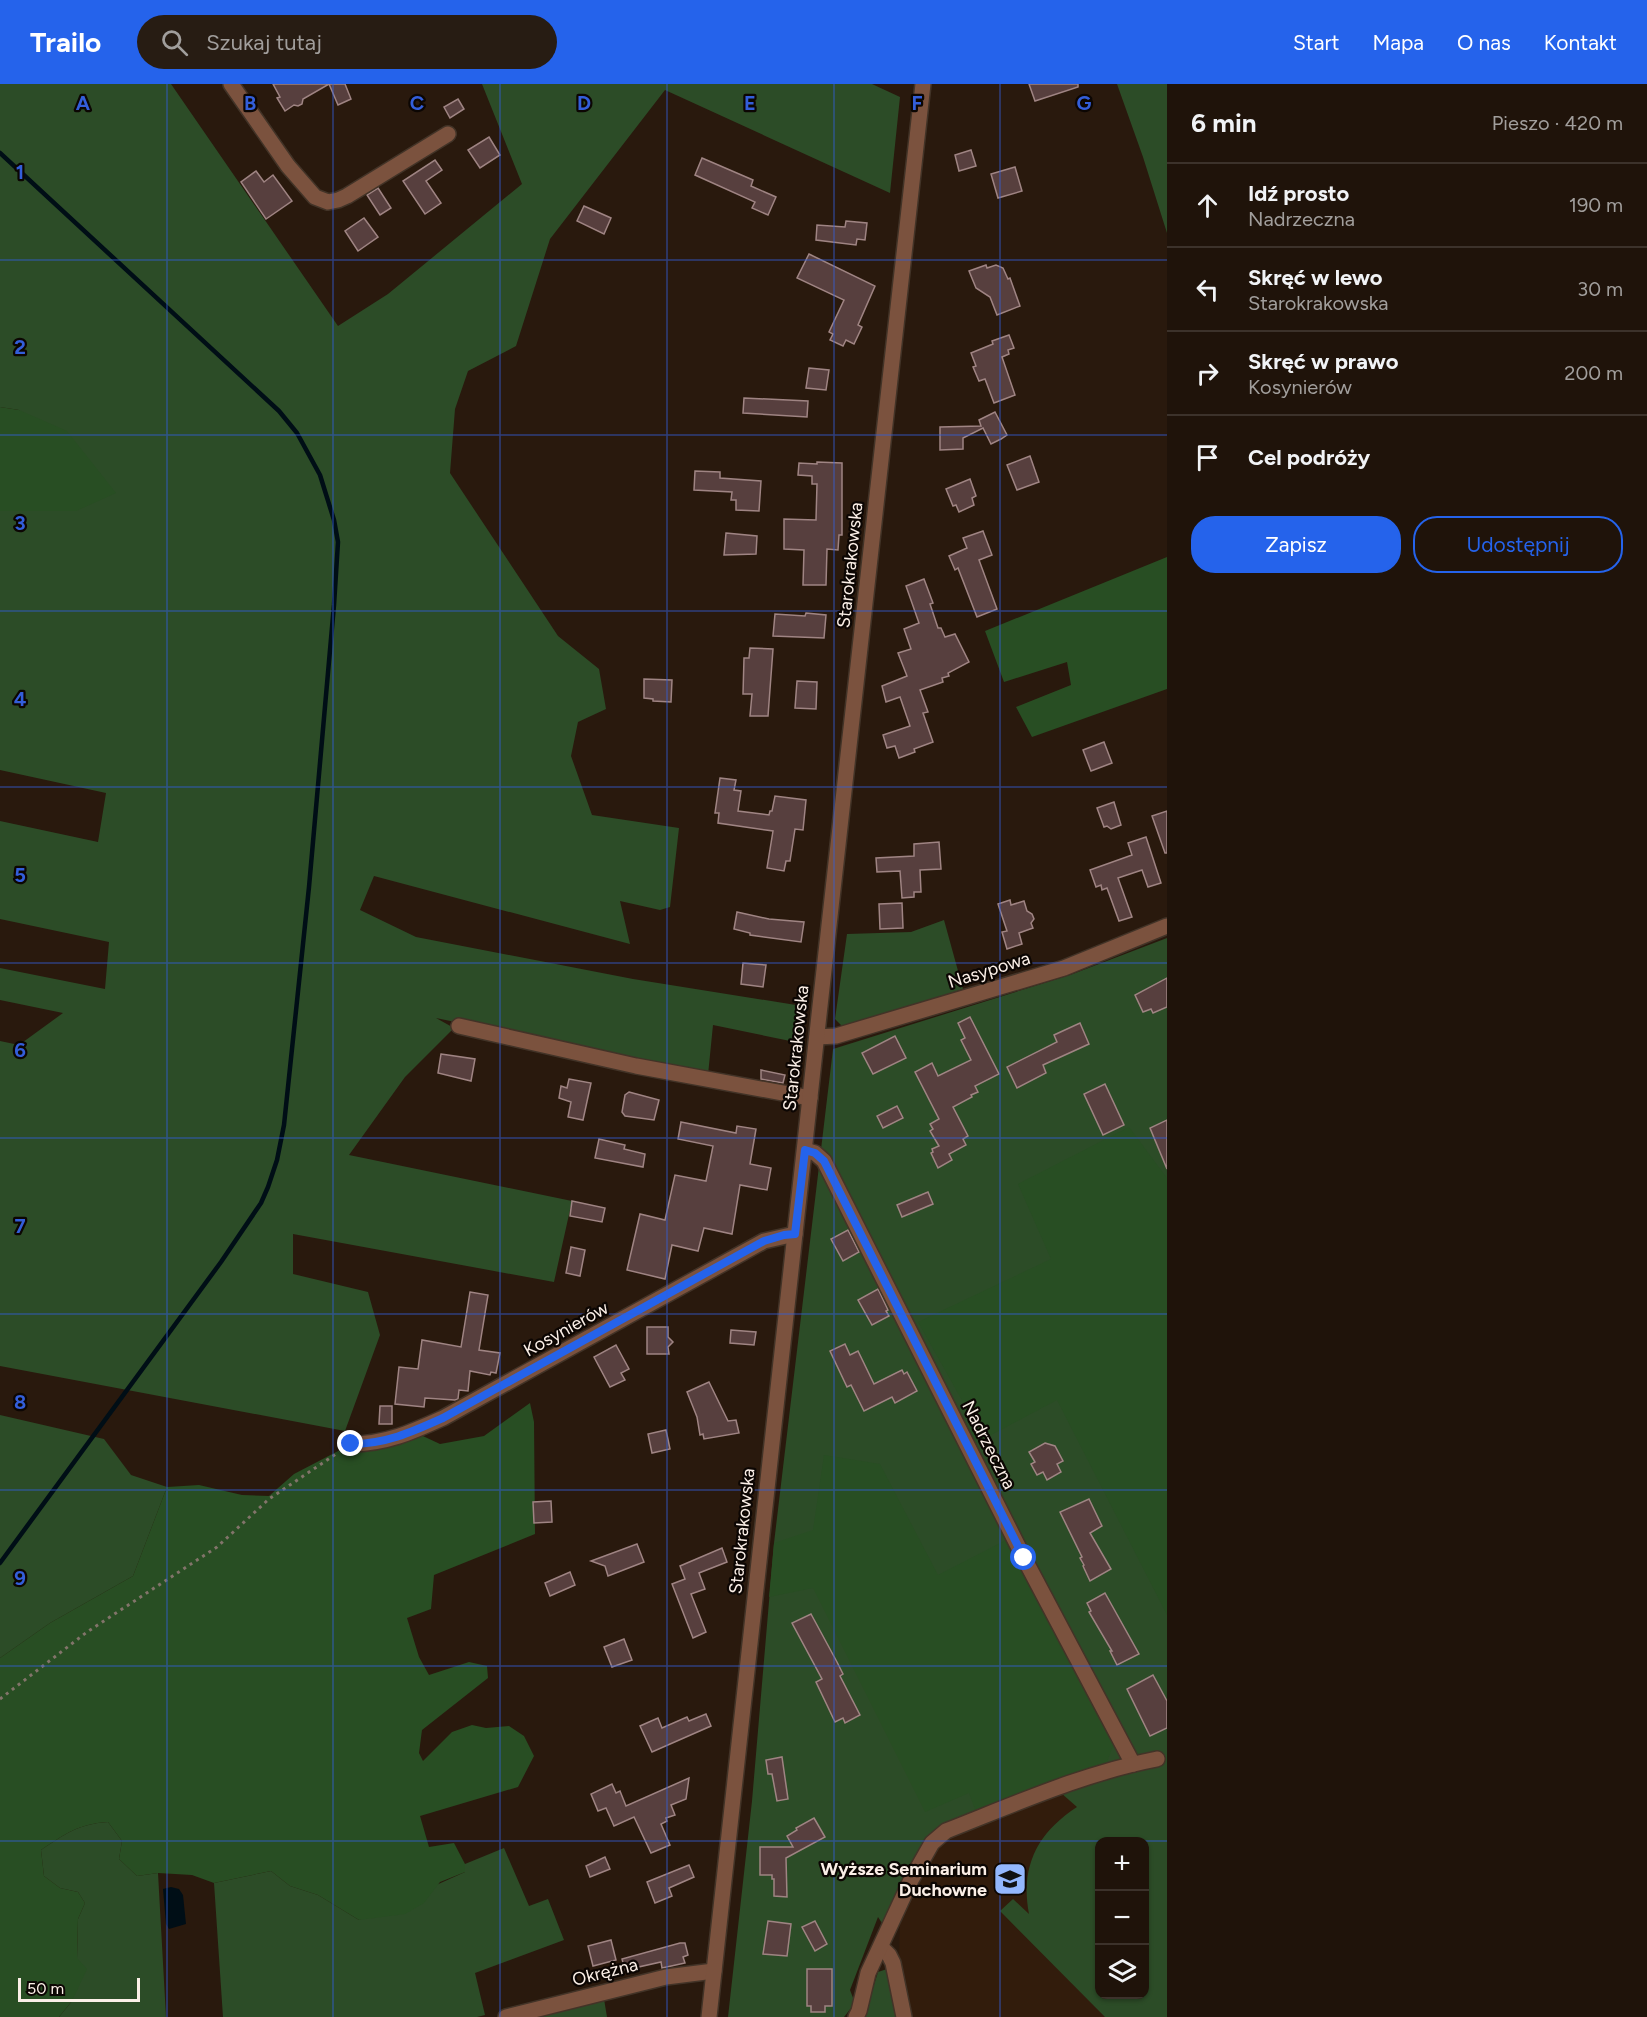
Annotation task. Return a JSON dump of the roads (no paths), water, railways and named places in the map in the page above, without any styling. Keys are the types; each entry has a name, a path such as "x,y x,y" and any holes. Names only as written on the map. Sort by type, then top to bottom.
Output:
{"street":[{"path":"231,84 288,166 320,200 338,200 347,196 448,134"},
{"name":"Starokrakowska","path":"709,2017 923,84"},
{"name":"Nasypowa","path":"817,1036 836,1036 1064,968 1167,926"},
{"path":"459,1026 636,1066 810,1098"},
{"name":"Nadrzeczna","path":"805,1150 815,1153 824,1161 1024,1558 1133,1764"},
{"name":"Kosynierów","path":"351,1444 373,1444 411,1432 443,1418 764,1241 795,1234"},
{"path":"856,2017 868,1973 911,1880 937,1837 946,1831 1050,1791 1133,1764 1157,1759"},
{"path":"881,1947 893,1963 904,2017"},
{"name":"Okrężna","path":"506,2017 666,1977 714,1971"}],"waterway":[{"path":"0,153 279,411 297,433 320,475 334,520 338,542 309,887 284,1125 277,1160 261,1203 221,1262 0,1563"}],"place":[{"name":"Wyższe Seminarium Duchowne","path":"1010,1879"}]}
